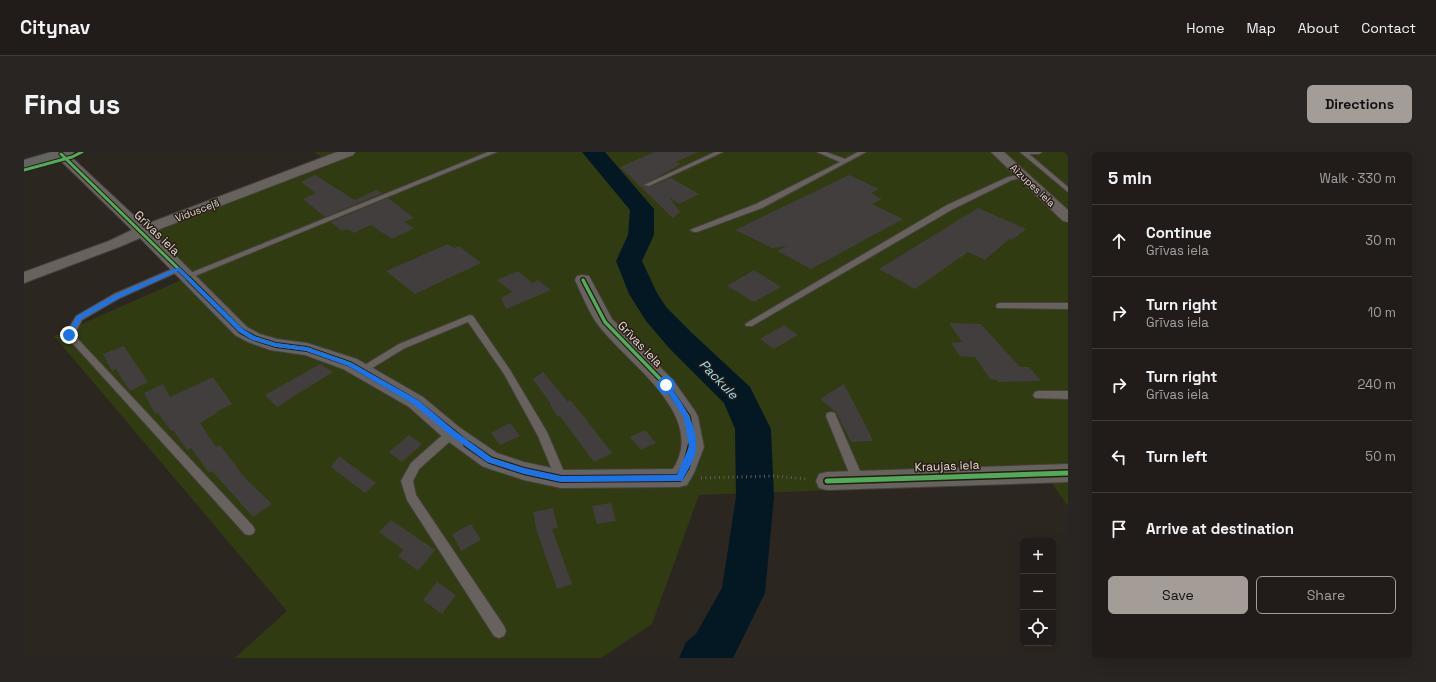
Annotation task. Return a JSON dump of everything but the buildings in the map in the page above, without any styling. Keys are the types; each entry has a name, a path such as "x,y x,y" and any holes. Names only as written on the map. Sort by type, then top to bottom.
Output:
{"main road":[{"path":"24,164 64,153"}],"street":[{"name":"Vidusceļš","path":"24,278 349,152"},
{"name":"Aizupes iela","path":"997,152 1068,218"},
{"name":"Grīvas iela","path":"64,153 241,331 254,338 276,345 307,349 350,364 416,402 452,433 490,460 524,471 561,479 680,478 686,467 693,447 688,417 666,385 605,322 583,280"},
{"name":"Kraujas iela","path":"826,481 1068,473"}],"lane":[{"path":"249,530 69,335 79,318 117,296 494,152"},
{"path":"647,185 720,152"},
{"path":"820,152 844,161"},
{"path":"694,230 759,206 863,152"},
{"path":"1039,152 1023,152 1068,190"},
{"path":"749,324 950,207 1010,178 1022,176"},
{"path":"1000,306 1068,306"},
{"path":"361,371 402,346 470,318 507,372 543,436 561,479"},
{"path":"1038,395 1068,395"},
{"path":"831,416 858,480"},
{"path":"452,433 415,466 407,481 411,497 499,632"}],"path":[{"path":"715,478 773,476 826,481"}],"green space":[{"path":"314,152 1068,152 1068,506 1051,482 699,495 652,624 601,658 235,658 287,611 54,336 195,274 148,233 332,164"}],"waterway":[{"name":"Packule","path":"593,152 642,209 641,235 629,261 643,294 656,314 681,341 738,396 753,429 755,497 743,593 712,650 702,658"}],"cycle path":[{"path":"24,170 72,157 82,152"},
{"path":"61,154 142,231 241,331 254,338 276,345 307,349 350,364 416,402 452,433 490,460 524,471 561,479 679,478 686,467 693,447 688,417 666,385 605,322 583,280"},
{"path":"827,481 1068,473"}],"route":[{"path":"69,335 79,318 117,296 179,268 241,331 254,338 276,345 307,349 350,364 416,402 452,433 490,460 524,471 561,479 680,478 686,467 693,447 688,417 666,385"}]}
